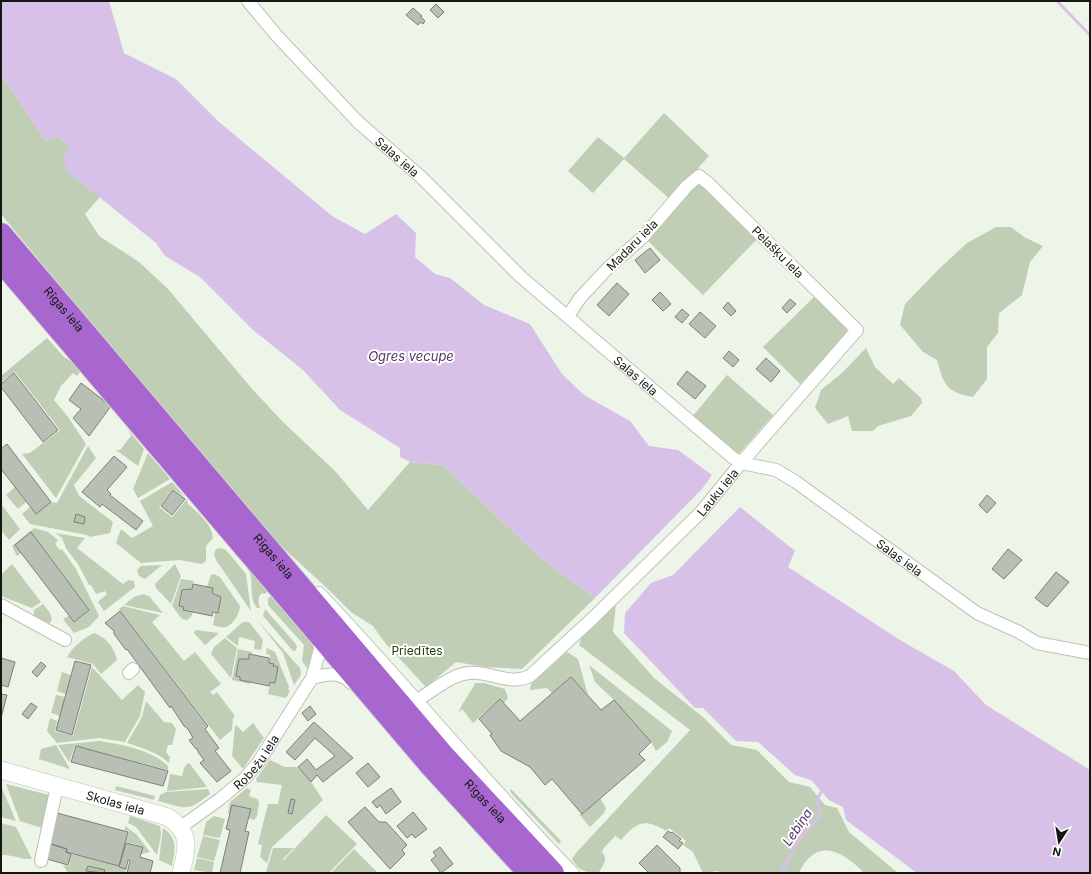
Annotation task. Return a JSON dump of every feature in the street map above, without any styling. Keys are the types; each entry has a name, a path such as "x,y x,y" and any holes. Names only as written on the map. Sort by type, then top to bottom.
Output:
{"highway":[{"name":"Rīgas iela","path":"1,234 444,756 553,873"},
{"name":"Rīgas iela","path":"1,261 385,712 529,873"}],"main road":[{"name":"Skolas iela","path":"1,770 158,813 168,817 181,827"},
{"path":"181,827 186,841 186,850 181,873"}],"street":[{"name":"Salas iela","path":"248,1 282,41 358,122 421,177 521,277 732,457 741,463 776,470 796,482 977,613 1019,632 1036,643 1090,653"},
{"name":"Madaru iela","path":"568,316 580,298 608,268 643,237 699,176"},
{"name":"Pelašķu iela","path":"699,176 708,183 857,330"},
{"name":"Lauku iela","path":"417,700 455,677 468,673 482,673 502,679 522,680 530,676 701,512 741,463 857,330"},
{"path":"294,580 317,591 417,700 450,740 574,873"},
{"path":"1,605 66,640"},
{"name":"Robežu iela","path":"181,827 204,812 252,771 312,678 320,649 318,634"},
{"path":"312,678 326,674 336,674 347,678 371,706 385,712"},
{"path":"41,861 57,786"}],"green space":[{"name":"Priedītes","path":"1,74 46,141 59,136 70,149 67,171 100,197 85,214 99,236 139,262 168,289 253,390 283,422 335,471 368,510 410,462 443,465 543,560 595,598 522,669 485,667 456,662 426,687 386,644 373,626 351,612 257,524 1,214"},
{"path":"664,113 709,156 670,199 624,159 593,193 568,171 598,137 624,158"},
{"path":"696,185 707,186 758,238 703,295 649,242 647,237"},
{"path":"996,227 1011,227 1024,237 1043,246 1030,262 1022,295 999,313 998,333 987,347 987,379 973,397 957,393 952,390 944,381 937,360 923,352 900,325 905,304 939,269 967,243"},
{"path":"815,296 846,327 847,334 800,384 763,347"},
{"path":"47,338 64,357 76,365 81,371 77,376 73,373 61,386 54,400 68,417 86,444 56,498 22,454 30,453 60,430 15,372 1,382 1,376"},
{"path":"866,348 875,367 893,384 899,378 921,398 922,403 911,416 878,426 873,431 852,431 848,416 828,424 815,408 821,390 842,373"},
{"path":"727,375 773,415 738,455 692,417"},
{"path":"128,430 144,449 138,466 116,450 120,450 131,436"},
{"path":"88,446 96,458 74,485 79,496 113,522 110,533 90,537 87,535 30,524 22,514 30,507 36,514 51,502 57,503"},
{"path":"148,453 170,479 138,498 133,489"},
{"path":"172,482 185,497 173,489 159,507 172,517 187,499 188,504 207,523 213,538 206,546 206,561 202,564 180,560 141,563 116,543 121,529 132,538 153,526 140,501"},
{"path":"15,487 26,502 18,509 6,495"},
{"path":"1,504 20,529 9,540 1,530"},
{"path":"34,528 48,532 58,540 55,544 60,550 62,549 76,569 99,616 89,627 74,633 63,619 69,616 74,622 89,610 31,532 15,545 21,553 17,556 12,546"},
{"path":"55,533 85,538 77,548 123,584 129,580 134,581 135,587 104,611 98,602 107,594 105,591 96,594 91,585 89,585 78,564 65,547 62,538"},
{"path":"220,548 226,550 246,574 251,611 216,560 214,554 216,549"},
{"path":"12,564 41,602 32,608 1,596 1,575"},
{"path":"175,564 181,576 171,604 156,588 155,584"},
{"path":"162,565 145,579 139,576 137,570 141,566"},
{"path":"250,566 312,634 317,652 309,671 302,661 304,645 268,605 268,599 271,595 268,591 265,594 262,593 259,597 258,602 260,608 257,608 254,603 252,598 251,577 247,567"},
{"path":"214,574 220,577 240,606 236,618 229,626 226,627 213,625 215,613 218,613 221,597 216,596 216,594 212,593 207,587 211,575"},
{"path":"181,579 194,581 192,589 182,590 179,606 184,607 183,610 193,612 191,617 187,620 182,619 172,606"},
{"path":"143,594 149,596 163,613 124,605 134,597"},
{"path":"43,604 50,613 52,619 50,623 45,624 34,617 34,610"},
{"path":"616,604 613,632 655,679 703,717 731,745 757,750 789,782 810,787 825,805 837,808 849,832 898,873 864,873 847,858 838,853 821,851 813,855 806,862 799,873 720,873 718,871 703,873 693,852 683,845 686,841 669,828 666,831 652,824 646,823 636,826 621,840 615,836 603,849 602,852 605,857 605,862 599,872 587,872 577,866 572,859 576,853 690,730 579,645 583,632"},
{"path":"123,606 160,615 152,622 184,661 195,652 221,684 210,692 213,695 217,692 235,716 233,718 232,730 220,740 119,609"},
{"path":"265,609 295,643 297,646 296,650 293,651 263,616"},
{"path":"257,620 300,668 301,675 294,685 283,653"},
{"path":"243,622 249,622 263,640 261,650 254,649 255,641 239,637 238,646 226,637"},
{"path":"196,630 218,634 205,645 194,633"},
{"path":"94,633 106,640 114,651 117,660 101,674 93,664 67,657 79,643"},
{"path":"225,638 237,648 231,678 211,654 214,647"},
{"path":"267,648 275,652 289,687 288,689 290,691 286,698 268,694 270,682 275,683 273,664 269,663 270,655 266,654"},
{"path":"238,649 252,652 252,655 249,654 249,659 239,660 236,676 240,677 240,680 250,682 250,684 232,680"},
{"path":"567,652 578,659 588,695 571,677 552,693 547,688 530,690 531,684"},
{"path":"589,665 672,731 667,742 656,751 651,742 614,700 595,682"},
{"path":"92,667 122,700 138,685 145,692 140,716 125,742 99,738 57,743 47,731 50,718 57,721 55,731 73,736"},
{"path":"62,672 71,675 66,694 57,691"},
{"path":"475,683 484,683 505,689 508,698 504,703 500,699 473,723 462,709 459,713 461,706"},
{"path":"56,695 65,697 60,716 51,713"},
{"path":"146,701 164,722 172,723 176,729 172,745 168,745 166,752 170,757 169,763 155,753 127,743 142,717"},
{"path":"253,723 264,738 243,769 232,756 235,726 236,725 243,732"},
{"path":"100,741 127,746 153,755 168,766 168,770 75,746 69,762 58,745"},
{"path":"56,745 70,769 39,759 41,749"},
{"path":"270,760 285,767 297,767 311,782 323,800 272,847 267,863 260,857 262,845 258,844 268,804 278,804 282,785 257,782 256,779"},
{"path":"188,763 207,787 167,791 170,774 182,776 184,768"},
{"path":"6,784 49,795 42,828 20,821"},
{"path":"1,786 16,821 1,817"},
{"path":"116,786 155,796 154,800 115,790"},
{"path":"247,788 251,790 249,796 257,799 259,802 257,816 254,820 248,818 250,809 233,805 230,814 228,814 230,802"},
{"path":"208,789 210,794 191,806 181,807 158,801 160,795 166,792"},
{"path":"511,789 561,841 559,844 512,794 510,791"},
{"path":"600,798 606,808 604,813 590,827 579,814 582,814"},
{"path":"326,815 357,844 329,873 266,873 273,848 294,848 283,859 284,860"},
{"path":"130,816 160,826 161,835 157,855 136,827 128,823"},
{"path":"214,816 225,819 220,838 203,835 206,822"},
{"path":"1,823 16,827 32,859 1,855"},
{"path":"125,826 136,834 150,852 141,854 143,846 126,842 129,831 125,830"},
{"path":"163,828 168,832 173,840 174,850 172,866 159,860"},
{"path":"203,836 220,840 214,861 197,857"},
{"path":"354,849 378,873 331,873"},
{"path":"71,854 119,866 126,869 125,873 68,873 63,865 69,866"},
{"path":"197,858 214,862 212,873 194,870"}],"water":[{"name":"Ogres vecupe","path":"1,1 109,1 124,53 176,79 219,122 332,216 365,234 396,214 416,233 415,257 435,274 450,278 484,305 530,324 562,374 584,395 630,421 649,446 678,450 712,475 702,489 595,598 543,560 443,465 410,462 400,457 400,448 340,410 303,370 253,330 200,277 165,256 156,243 67,171 63,157 70,149 59,136 46,141 1,74"},
{"path":"740,507 795,551 788,567 900,640 954,671 986,705 1090,770 1090,873 917,873 846,820 843,807 829,800 811,780 795,775 758,742 736,741 703,708 695,708 624,633 625,613 651,583 673,575"}],"building":[{"path":"436,4 444,12 438,18 430,10"},
{"path":"413,8 422,16 421,17 425,21 423,24 420,22 418,25 406,15"},
{"path":"650,248 660,260 645,273 635,260"},
{"path":"617,283 629,294 609,316 597,305"},
{"path":"660,292 671,304 663,311 652,300"},
{"path":"790,299 796,304 787,313 782,308"},
{"path":"728,302 736,311 731,316 723,308"},
{"path":"682,309 689,315 682,323 675,317"},
{"path":"700,312 716,326 705,338 689,324"},
{"path":"729,351 739,360 733,367 723,358"},
{"path":"766,358 780,371 771,382 756,369"},
{"path":"687,371 706,386 695,399 677,384"},
{"path":"14,373 58,430 43,442 1,387 1,384"},
{"path":"81,383 111,406 89,436 73,418 81,409 69,400"},
{"path":"7,444 51,502 36,514 1,469 1,449"},
{"path":"114,456 127,467 107,490 111,494 110,495 143,521 136,530 102,504 100,507 82,492"},
{"path":"173,490 185,499 172,515 161,506"},
{"path":"987,495 996,503 987,513 979,505"},
{"path":"76,514 85,517 84,524 74,522"},
{"path":"31,532 89,610 74,622 15,545"},
{"path":"1008,549 1022,560 1004,579 992,569"},
{"path":"1056,572 1069,582 1047,607 1035,598"},
{"path":"193,584 213,588 212,593 221,597 218,613 213,612 212,616 183,610 184,607 179,606 182,590 192,589"},
{"path":"120,611 208,726 205,729 219,748 215,751 231,771 217,782 200,763 204,760 198,752 198,749 196,749 189,740 193,738 188,729 184,726 171,706 170,708 127,649 126,650 114,634 114,631 105,623"},
{"path":"249,654 269,658 269,663 278,667 275,683 270,682 269,686 240,680 240,677 236,676 239,659 249,659"},
{"path":"1,658 15,662 8,687 1,685"},
{"path":"75,661 91,665 72,735 56,730"},
{"path":"41,662 46,666 37,677 32,672"},
{"path":"571,677 601,710 614,700 651,742 639,754 645,760 582,814 552,779 545,785 530,767 501,751 490,735 492,734 479,719 500,699 520,721"},
{"path":"1,694 7,695 1,718"},
{"path":"31,703 37,707 28,719 22,714"},
{"path":"310,706 316,714 308,721 302,713"},
{"path":"314,722 353,758 323,782 317,775 311,782 298,767 307,759 316,770 335,756 315,738 295,760 286,752"},
{"path":"76,746 168,771 163,786 71,762"},
{"path":"368,763 380,777 368,787 356,773"},
{"path":"391,788 401,802 386,814 380,805 377,808 372,802"},
{"path":"291,799 295,800 292,814 288,813"},
{"path":"232,805 251,809 245,831 249,832 240,873 220,873 230,830 226,829"},
{"path":"365,807 379,822 386,822 407,845 402,850 405,854 390,869 348,822"},
{"path":"413,812 427,829 415,838 412,834 407,838 397,826"},
{"path":"57,813 128,832 119,866 66,852 67,849 51,844"},
{"path":"668,831 671,833 672,832 681,839 679,841 683,843 678,849 663,837"},
{"path":"126,843 143,847 140,857 153,861 150,873 127,873 130,861 128,860 126,869 119,867"},
{"path":"51,844 67,849 66,852 71,854 68,865 47,859"},
{"path":"657,845 680,868 680,873 649,873 639,863"},
{"path":"440,847 453,864 441,873 431,860 436,856 433,852"},
{"path":"88,866 105,870 104,873 86,871"}],"waterway":[{"path":"1057,1 1090,35"},
{"name":"Lebiņa","path":"781,873 799,839 819,817 820,809 817,800 821,792"}]}
